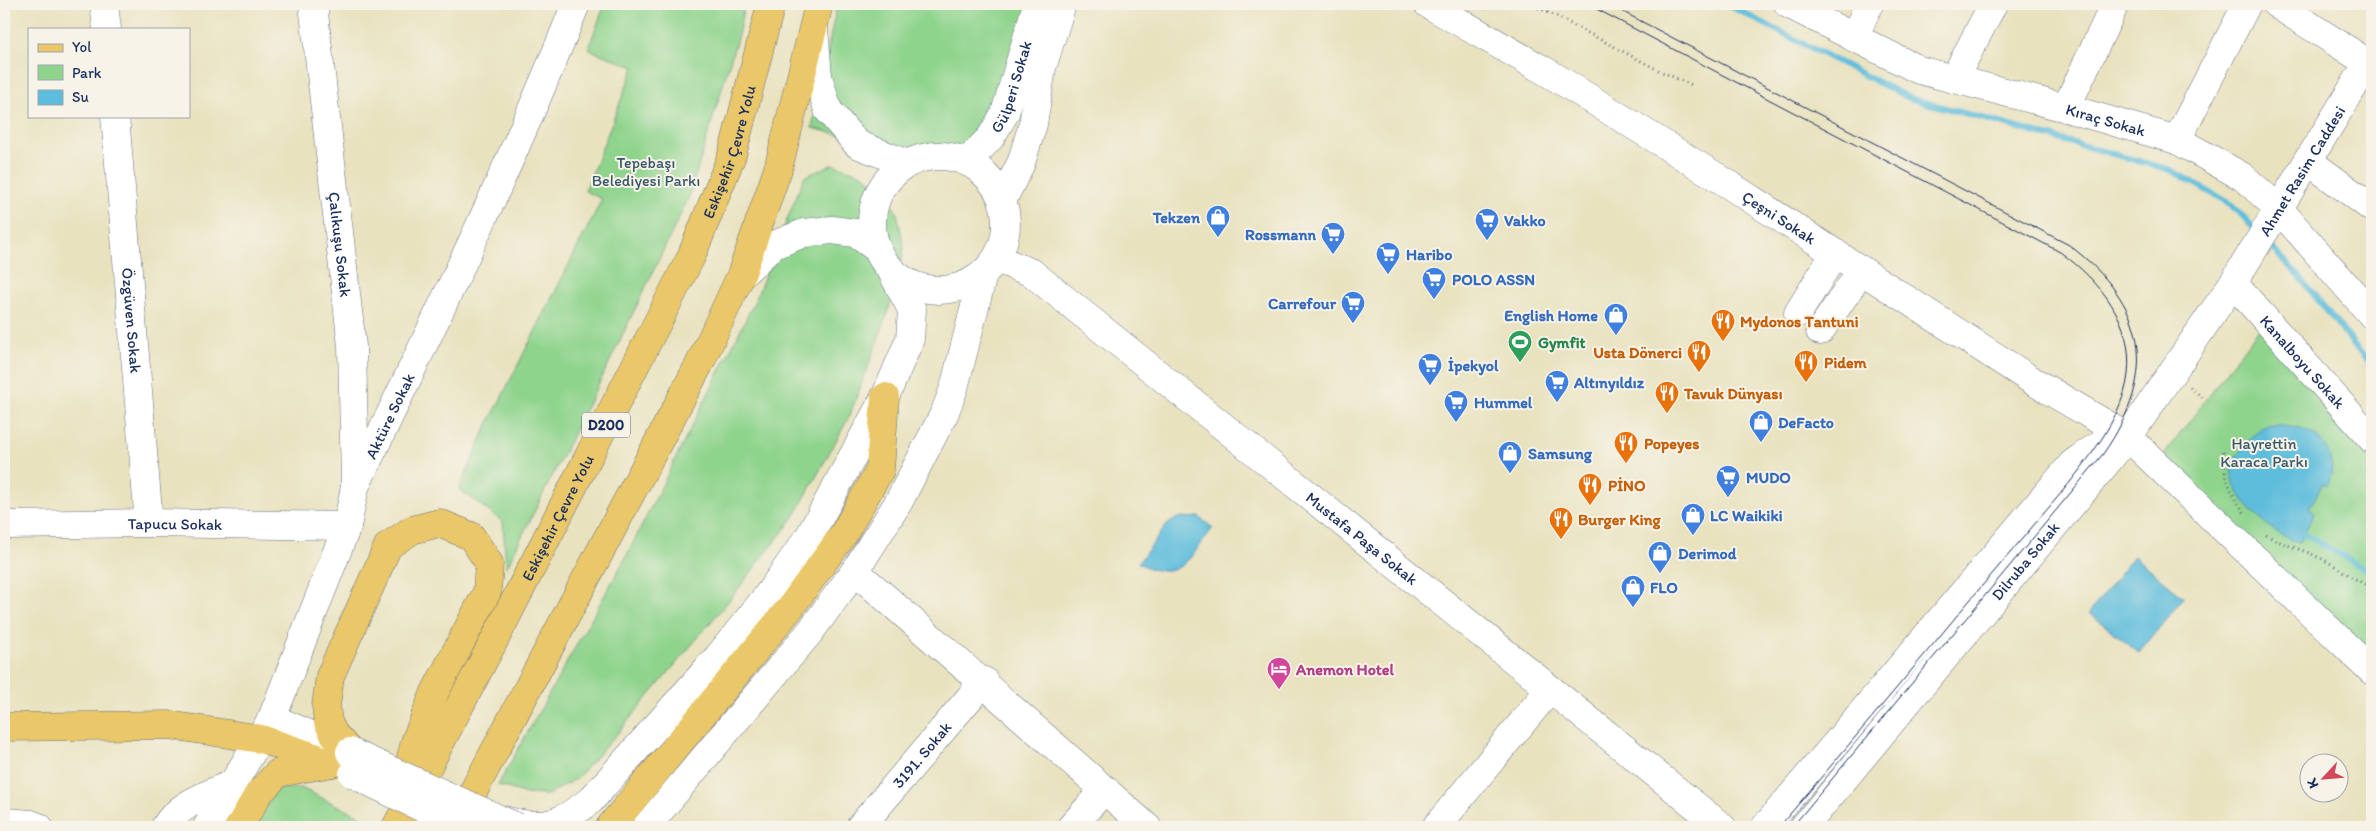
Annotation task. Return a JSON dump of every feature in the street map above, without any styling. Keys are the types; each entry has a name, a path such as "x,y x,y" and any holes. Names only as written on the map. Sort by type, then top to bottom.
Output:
{"main road":[{"name":"Eskişehir Çevre Yolu","path":"394,827 501,629 691,257 732,155 771,4"},
{"path":"454,827 700,363 742,275 778,169 816,15"},
{"path":"610,827 790,608 844,535 880,470 885,397"},
{"path":"239,827 259,793 278,773 345,763 328,722 326,706 330,676 388,546 412,530 439,523 471,536 489,563 487,592 435,692 418,734 394,827"},
{"path":"4,726 169,725 266,728"}],"street":[{"path":"104,4 107,28"},
{"name":"Çalıkuşu Sokak","path":"313,4 352,346 355,487"},
{"name":"Aktüre Sokak","path":"207,827 266,728 347,526 355,487 460,270 551,66 576,4"},
{"name":"Gülperi Sokak","path":"968,161 991,137 1005,113 1037,4"},
{"name":"Gülperi Sokak","path":"1003,199 1021,163 1033,124 1042,68 1062,4"},
{"name":"Çeşni Sokak","path":"1428,4 1552,75 1862,270 2033,381 2127,438 2372,671"},
{"name":"Kıraç Sokak","path":"1788,4 1919,70 2066,108 2178,140 2243,176 2274,216 2372,315"},
{"path":"1854,38 1869,4"},
{"path":"1954,79 1993,4"},
{"path":"2066,108 2116,4"},
{"path":"2178,140 2247,4"},
{"path":"2276,4 2370,61"},
{"path":"816,15 818,76 828,110 857,144 905,163"},
{"name":"Ahmet Rasim Caddesi","path":"2239,274 2307,160 2370,61"},
{"name":"Özgüven Sokak","path":"114,118 149,523"},
{"path":"646,827 810,632 855,570 898,503 945,412 954,388 990,267 1007,230 1003,199 989,176 968,161 937,154 905,163 882,185 871,215 875,247"},
{"path":"2307,160 2372,208"},
{"path":"266,728 345,763 510,824 546,826 577,811 592,800 718,657 767,596 810,535 885,397 910,339 912,310 893,274 875,247 855,233 832,230 804,233 774,245 742,275"},
{"path":"1798,313 1835,253"},
{"path":"893,274 922,289 954,290 990,267"},
{"name":"Mustafa Paşa Sokak","path":"990,267 1032,273 1722,827"},
{"path":"1820,331 1862,270"},
{"name":"Dilruba Sokak","path":"1804,827 2127,438 2239,274"},
{"name":"Kanalboyu Sokak","path":"2239,274 2372,440"},
{"path":"1765,827 2072,464 2093,449 2113,439 2127,438"},
{"name":"Tapucu Sokak","path":"4,525 149,523 347,526"},
{"path":"855,570 984,681 1147,827"},
{"name":"3191. Sokak","path":"860,827 984,681"},
{"path":"1436,827 1550,689"},
{"path":"345,763 461,827"},
{"path":"165,827 170,819 186,806 234,783"},
{"path":"1071,827 1105,789"},
{"path":"4,822 31,824 39,827"}],"path":[{"path":"1528,4 1554,15 1660,71 1694,86"},
{"path":"2223,451 2230,490 2250,521"},
{"path":"2262,532 2281,543 2321,558 2352,578 2372,587"}],"green space":[{"name":"Tepebaşı Belediyesi Parkı","path":"605,4 744,4 739,32 689,197 608,365 506,568 503,522 459,489 486,428 602,199 585,191 634,67 588,49"},
{"path":"837,4 1034,4 977,162 940,160 812,128"},
{"path":"833,164 862,174 880,187 897,212 904,248 888,313 849,417 794,517 731,598 617,734 576,779 547,795 526,794 498,785 626,557 754,303 804,177"},
{"name":"Hayrettin Karaca Parkı","path":"2260,327 2372,458 2372,654 2159,462"},
{"path":"301,788 374,823 371,827 254,827 276,789"}],"water":[{"path":"2268,425 2295,428 2310,433 2323,444 2330,457 2332,469 2330,477 2327,485 2323,483 2309,509 2314,513 2300,542 2289,539 2265,524 2236,489 2233,476 2235,459 2256,432"},
{"path":"1199,517 1213,528 1190,558 1182,565 1174,570 1164,571 1152,569 1138,563 1167,525 1177,518"},
{"path":"2134,556 2184,597 2139,653 2089,613"}],"waterway":[{"path":"1726,4 1909,98 2171,170 2232,205 2257,231"},
{"path":"2267,242 2299,276 2372,367"},
{"path":"2304,534 2372,573"}],"tram line":[{"path":"1587,4 2060,252 2075,263 2101,290 2120,320 2126,337 2128,374 2124,394 2116,414 2091,455 2061,494 1779,827"},
{"path":"1608,4 2069,245 2095,268 2116,291 2130,316 2137,341 2138,368 2133,395 2121,424 2103,454 1792,827"}],"place":[{"name":"Tekzen","path":"1218,238"},
{"name":"Vakko","path":"1487,241"},
{"name":"Rossmann","path":"1333,255"},
{"name":"Haribo","path":"1388,275"},
{"name":"POLO ASSN","path":"1434,300"},
{"name":"Carrefour","path":"1353,324"},
{"name":"English Home","path":"1616,336"},
{"name":"Mydonos Tantuni","path":"1723,342"},
{"name":"Gymfit","path":"1520,363"},
{"name":"Usta Dönerci","path":"1699,373"},
{"name":"Pidem","path":"1806,383"},
{"name":"İpekyol","path":"1430,386"},
{"name":"Altınyıldız","path":"1557,403"},
{"name":"Tavuk Dünyası","path":"1667,414"},
{"name":"Hummel","path":"1456,423"},
{"name":"DeFacto","path":"1761,443"},
{"name":"Popeyes","path":"1626,464"},
{"name":"Samsung","path":"1510,474"},
{"name":"MUDO","path":"1728,498"},
{"name":"PİNO","path":"1590,506"},
{"name":"LC Waikiki","path":"1693,536"},
{"name":"Burger King","path":"1561,540"},
{"name":"Derimod","path":"1660,574"},
{"name":"FLO","path":"1633,608"},
{"name":"Anemon Hotel","path":"1279,690"}]}
